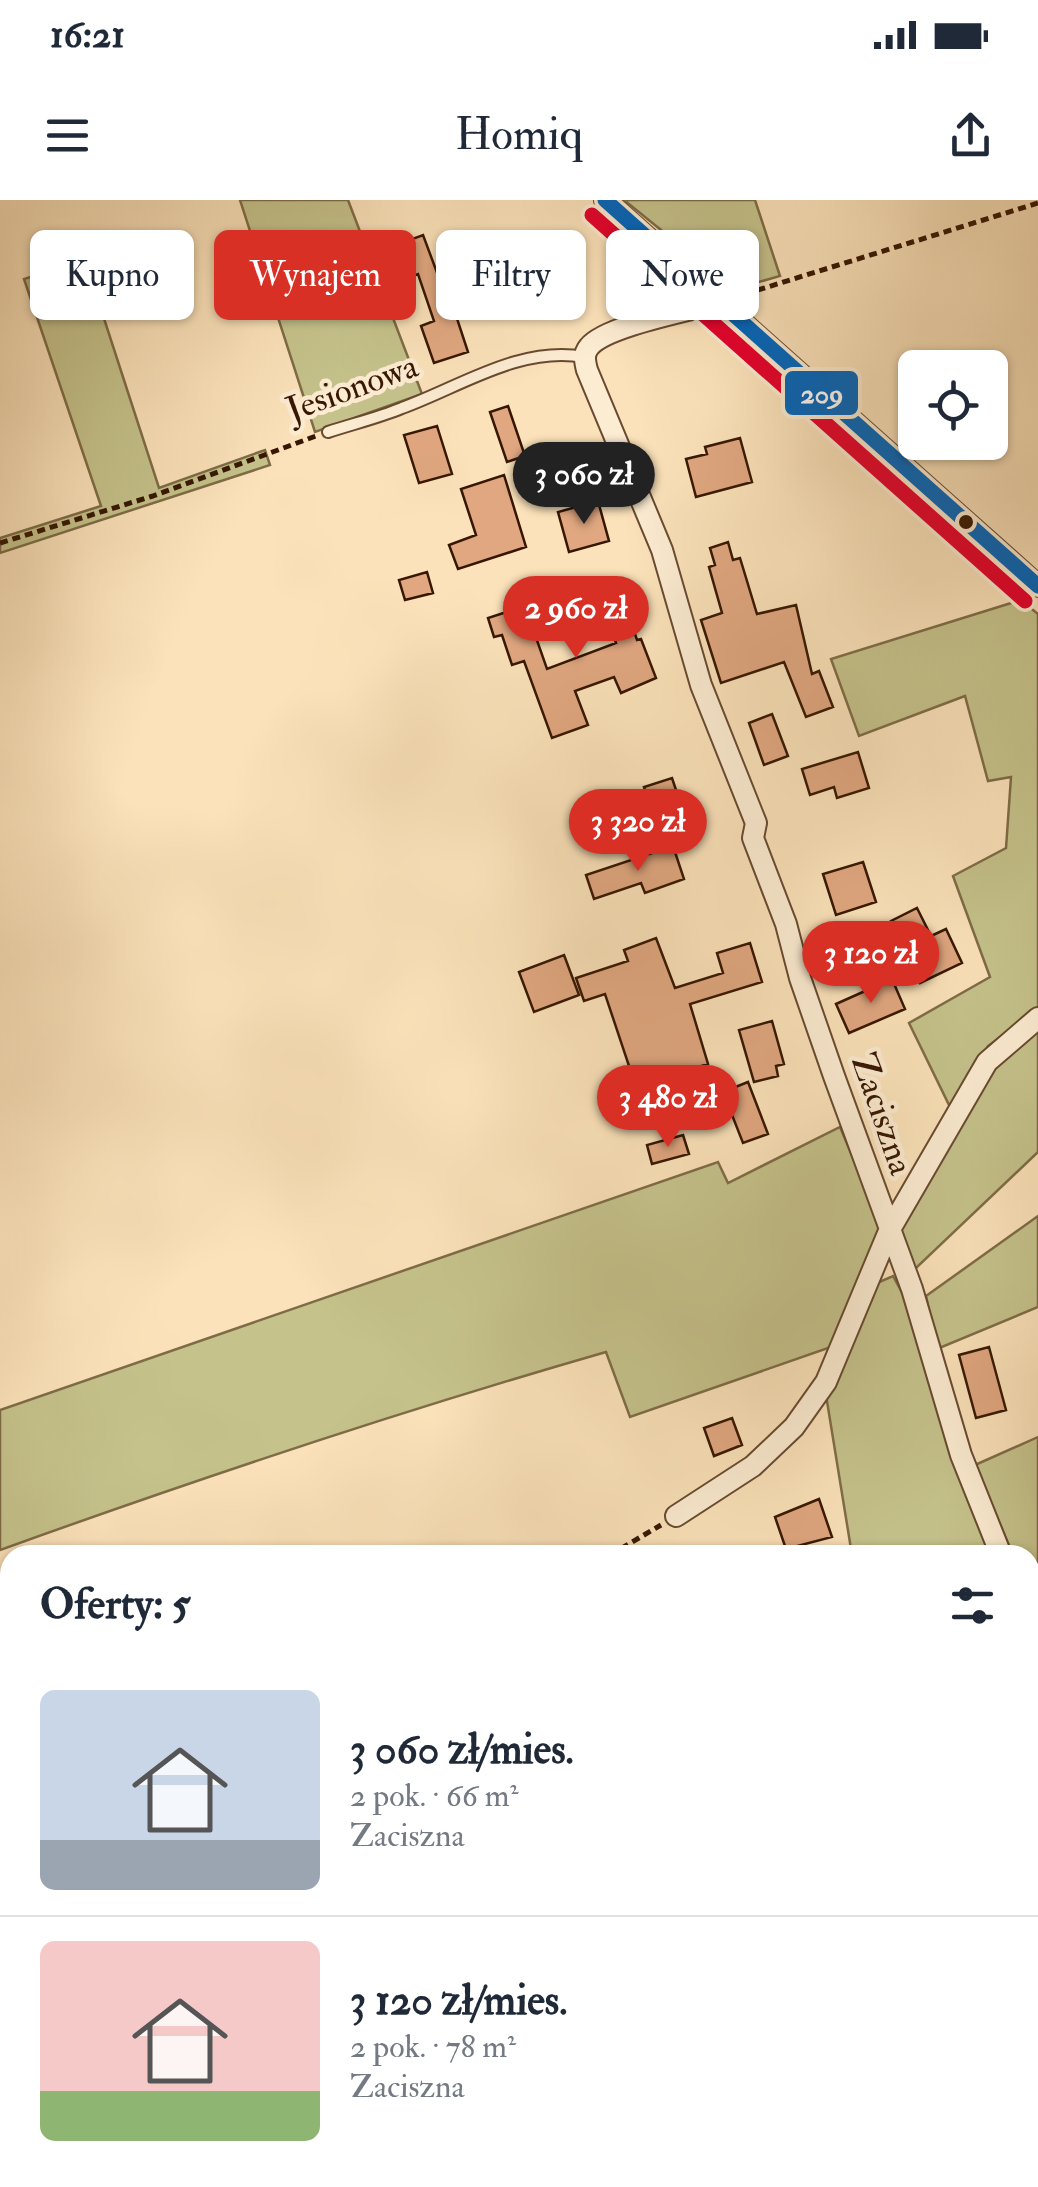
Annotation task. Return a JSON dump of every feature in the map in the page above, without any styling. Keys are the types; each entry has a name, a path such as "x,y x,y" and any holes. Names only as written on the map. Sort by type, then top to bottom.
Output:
{"street":[{"path":"605,200 639,230"},
{"path":"584,357 589,346 605,336 652,320"},
{"path":"740,320 1038,586"},
{"name":"Zaciszna","path":"584,357 662,550 701,685 756,823 753,838 786,924 800,978 888,1232 912,1289 960,1454 997,1545"},
{"path":"676,1516 753,1466 794,1427 826,1382 888,1232 987,1062 1038,1018"}],"lane":[{"name":"Jesionowa","path":"328,432 402,408 534,356 564,353 584,357"}],"path":[{"path":"759,290 1038,203"},
{"name":"Jesionowa","path":"0,543 153,496 328,432"},
{"path":"627,1545 676,1516"}],"shaded area":[{"path":"240,200 348,200 359,230 250,230"},
{"path":"624,200 755,200 780,276 759,282 759,230 661,230"},
{"path":"38,320 104,320 159,488 265,450 270,465 0,553 0,538 101,506"},
{"path":"279,320 394,320 422,394 315,432"},
{"path":"1021,600 1038,614 1038,1009 988,1046 951,1109 909,1023 990,977 953,876 1006,848 1011,777 988,781 965,696 859,736 831,659"},
{"path":"1038,1028 1038,1152 915,1269 898,1234 994,1064"},
{"path":"840,1127 884,1231 831,1347 630,1417 606,1352 301,1446 14,1545 0,1545 0,1410 718,1162 728,1183"},
{"path":"1038,1216 1038,1307 937,1349 926,1296"},
{"path":"893,1276 911,1309 992,1545 850,1545 825,1389 877,1283"},
{"path":"1038,1437 1038,1545 1009,1545 975,1465"}],"building":[{"path":"423,235 436,270 436,320 457,320 468,352 434,363 421,326 434,321 416,275 416,238"},
{"path":"508,406 525,456 507,462 490,412"},
{"path":"437,426 452,474 419,483 404,435"},
{"path":"740,438 752,482 696,497 686,459 707,454 705,447"},
{"path":"504,475 526,547 458,569 449,545 476,535 461,489"},
{"path":"595,478 601,500 582,505 576,484"},
{"path":"598,501 609,541 569,552 558,512"},
{"path":"728,542 733,560 740,558 757,614 796,605 812,674 819,671 833,707 806,717 784,662 721,683 701,620 722,613 709,567 715,565 710,548"},
{"path":"427,572 433,593 405,600 399,580"},
{"path":"616,578 637,640 641,639 656,678 621,693 614,677 575,691 588,725 552,738 524,661 512,665 502,635 494,637 488,618 525,606 547,669 616,643 596,584"},
{"path":"772,714 788,756 764,765 749,723"},
{"path":"858,752 869,788 837,798 834,787 810,795 802,769"},
{"path":"672,778 682,808 654,817 644,787"},
{"path":"673,846 684,879 645,893 641,883 594,899 586,875"},
{"path":"863,862 876,902 836,915 823,874"},
{"path":"917,908 931,936 946,929 962,963 920,983 891,921"},
{"path":"656,938 675,988 723,973 717,953 750,943 762,982 690,1004 708,1064 668,1076 670,1083 638,1093 605,994 584,1001 576,978 628,961 624,950"},
{"path":"564,955 579,995 534,1012 519,972"},
{"path":"892,979 905,1009 849,1033 836,1004"},
{"path":"772,1021 784,1064 776,1066 778,1076 754,1082 739,1030"},
{"path":"748,1082 768,1134 743,1143 723,1092"},
{"path":"683,1135 689,1154 652,1164 647,1145"},
{"path":"989,1347 1006,1410 976,1418 959,1355"},
{"path":"732,1418 742,1445 714,1456 704,1428"},
{"path":"819,1499 832,1537 785,1545 775,1517"}],"transit line":[{"name":"209","path":"605,200 1038,586"},
{"path":"592,215 1025,601"}]}
